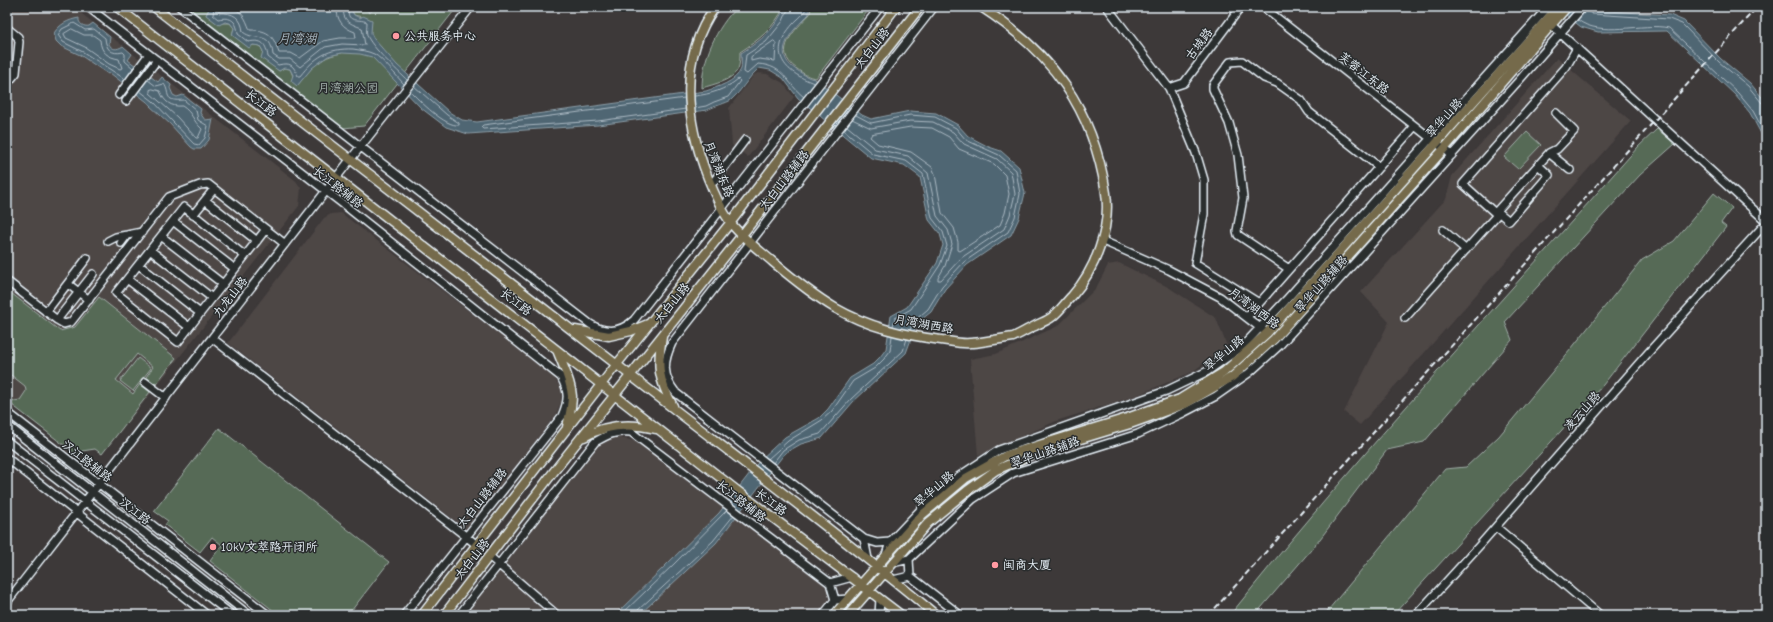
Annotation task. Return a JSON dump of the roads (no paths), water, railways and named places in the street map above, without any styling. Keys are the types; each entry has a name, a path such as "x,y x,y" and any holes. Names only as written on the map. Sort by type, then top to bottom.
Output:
{"main road":[{"name":"长江路","path":"117,7 337,177 735,490 901,615"},
{"name":"长江路","path":"154,7 868,559 936,615"},
{"name":"月湾湖东路","path":"714,7 704,22 692,57 689,86 691,118 698,154 711,185 731,222"},
{"name":"太白山路","path":"422,615 601,384 731,222 896,7"},
{"name":"太白山路","path":"444,615 580,439 920,7"},
{"name":"月湾湖西路","path":"731,222 742,235 790,277 834,308 883,329 915,337 969,344 1013,337 1052,318 1082,284 1102,241 1108,206 1103,173 1094,141 1082,112 1066,85 1039,52 1006,24 981,7"},
{"name":"翠华山路","path":"834,615 922,515 966,478 1007,455 1127,418 1180,399 1224,372 1267,333 1546,20 1555,11 1567,7"},
{"name":"翠华山路","path":"848,615 856,611 884,572 928,523 967,491 996,470 1038,452 1130,424 1185,404 1232,376 1277,342 1437,144"},
{"path":"573,330 609,336 632,331 649,324"},
{"path":"663,335 659,353 659,376 675,410"},
{"path":"556,349 572,394 566,429"},
{"path":"580,439 597,429 614,426 640,425 659,430"}],"street":[{"name":"长江路辅路","path":"88,7 552,368 561,377 568,390"},
{"path":"180,7 590,324 600,330 613,331 626,328 634,320 880,7"},
{"name":"九龙山路","path":"7,602 360,147 471,7"},
{"name":"太白山路辅路","path":"864,539 676,393 670,386 665,372 665,356 672,343 934,7"},
{"path":"1107,7 1169,88 1196,153 1204,180 1204,214 1194,263 1259,303"},
{"name":"古城路","path":"1169,88 1184,82 1241,7"},
{"name":"芙蓉江东路","path":"1263,7 1452,156"},
{"name":"翠华山路辅路","path":"893,563 908,559 973,499 1013,473 1138,434 1216,396 1244,377 1452,156 1583,7"},
{"name":"翠华山路辅路","path":"886,555 890,542 926,504 952,481 999,450 1166,391 1208,371 1242,347 1437,144 1555,11"},
{"path":"1546,20 1766,222"},
{"path":"7,84 16,73 19,42 18,37 8,31"},
{"path":"1538,165 1549,175 1509,221 1463,184 1566,67 1577,48"},
{"path":"119,95 149,54"},
{"path":"126,100 157,60"},
{"path":"1289,269 1238,235 1237,231 1243,198 1238,155 1229,123 1212,89 1213,85 1230,62 1242,61 1264,78 1277,82 1301,100 1309,112 1379,167"},
{"path":"1404,318 1496,216 1496,212 1538,165 1549,153 1557,149 1574,131 1556,113"},
{"path":"1247,317 1415,126"},
{"path":"711,185 745,140"},
{"path":"1549,153 1570,170"},
{"path":"7,281 57,320 64,324 71,322 169,197 200,185 208,184 285,244"},
{"path":"193,215 214,189"},
{"path":"205,200 257,241"},
{"path":"246,256 184,207 116,293 178,342 246,256 266,229"},
{"path":"173,221 235,269"},
{"name":"凌云山路","path":"1416,615 1496,527 1632,371 1766,222"},
{"path":"1443,230 1466,250"},
{"path":"108,241 116,237 142,232"},
{"path":"121,243 127,235"},
{"path":"161,236 223,284"},
{"name":"月湾湖西路","path":"1102,241 1136,254 1220,297 1277,342"},
{"path":"150,250 212,298"},
{"path":"46,312 87,258"},
{"path":"139,264 200,313"},
{"path":"57,320 93,274"},
{"path":"128,279 189,327"},
{"path":"68,284 89,300"},
{"path":"212,338 477,544"},
{"path":"145,382 166,398"},
{"name":"太白山路辅路","path":"404,615 562,416 567,405 568,390"},
{"name":"汉江路辅路","path":"7,412 268,615"},
{"name":"汉江路","path":"7,425 249,615"},
{"name":"长江路辅路","path":"498,564 595,442 607,434 618,431 631,432 830,583"},
{"name":"汉江路","path":"7,441 232,615"},
{"path":"7,458 208,615"},
{"path":"1496,527 1600,615"},
{"path":"868,559 864,539 877,543 890,542"},
{"path":"489,556 557,615"},
{"path":"908,559 910,576 960,615"},
{"path":"459,615 498,564"},
{"path":"893,580 910,576"},
{"path":"835,600 830,583 852,577"},
{"path":"824,615 835,600 848,599"},
{"path":"879,615 880,599"}],"water":[{"name":"月湾湖","path":"210,7 354,7 352,11 354,15 360,18 363,16 372,20 371,33 374,39 397,65 449,112 462,120 477,122 706,91 721,86 731,81 739,74 741,69 741,53 756,43 772,28 785,7 809,7 809,14 791,34 784,48 788,62 795,69 809,78 815,79 862,115 871,119 910,111 936,113 958,125 968,136 989,147 1001,151 1019,167 1025,193 1019,218 1011,235 967,265 945,289 931,312 917,323 906,353 853,402 822,438 801,444 785,453 716,543 639,615 615,615 719,513 760,460 785,437 819,418 828,409 850,378 873,364 886,349 891,316 907,307 937,263 943,245 940,234 929,220 920,177 904,165 871,158 798,98 783,78 770,70 759,68 731,100 707,110 598,125 468,134 446,127 421,108 372,57 360,54 342,53 328,56 312,68 297,86 291,81 293,75 290,69 284,68 279,71 261,58 263,51 260,46 253,45 249,48 232,35 234,28 230,23 225,22 219,25 206,15"},
{"path":"1556,7 1588,7 1592,10 1670,15 1684,21 1721,59 1750,83 1766,102 1766,143 1750,113 1735,95 1667,31 1598,32 1581,27"},
{"path":"79,18 79,22 82,25 89,26 93,23 110,37 109,44 113,48 117,49 123,46 132,54 128,60 158,82 162,77 171,85 170,88 173,95 177,97 183,95 201,109 200,113 205,120 213,119 209,140 201,149 194,149 191,147 170,124 150,106 151,105 110,73 108,74 80,55 61,46 56,41 54,33 59,27 68,21"}],"railway":[{"path":"1209,615 1757,7"}],"place":[{"name":"公共服务中心","path":"396,36"},
{"name":"10kV文萃路开闭所","path":"213,547"},
{"name":"闽商大厦","path":"995,565"}],"park label":[{"name":"月湾湖公园","path":"348,88"}]}
